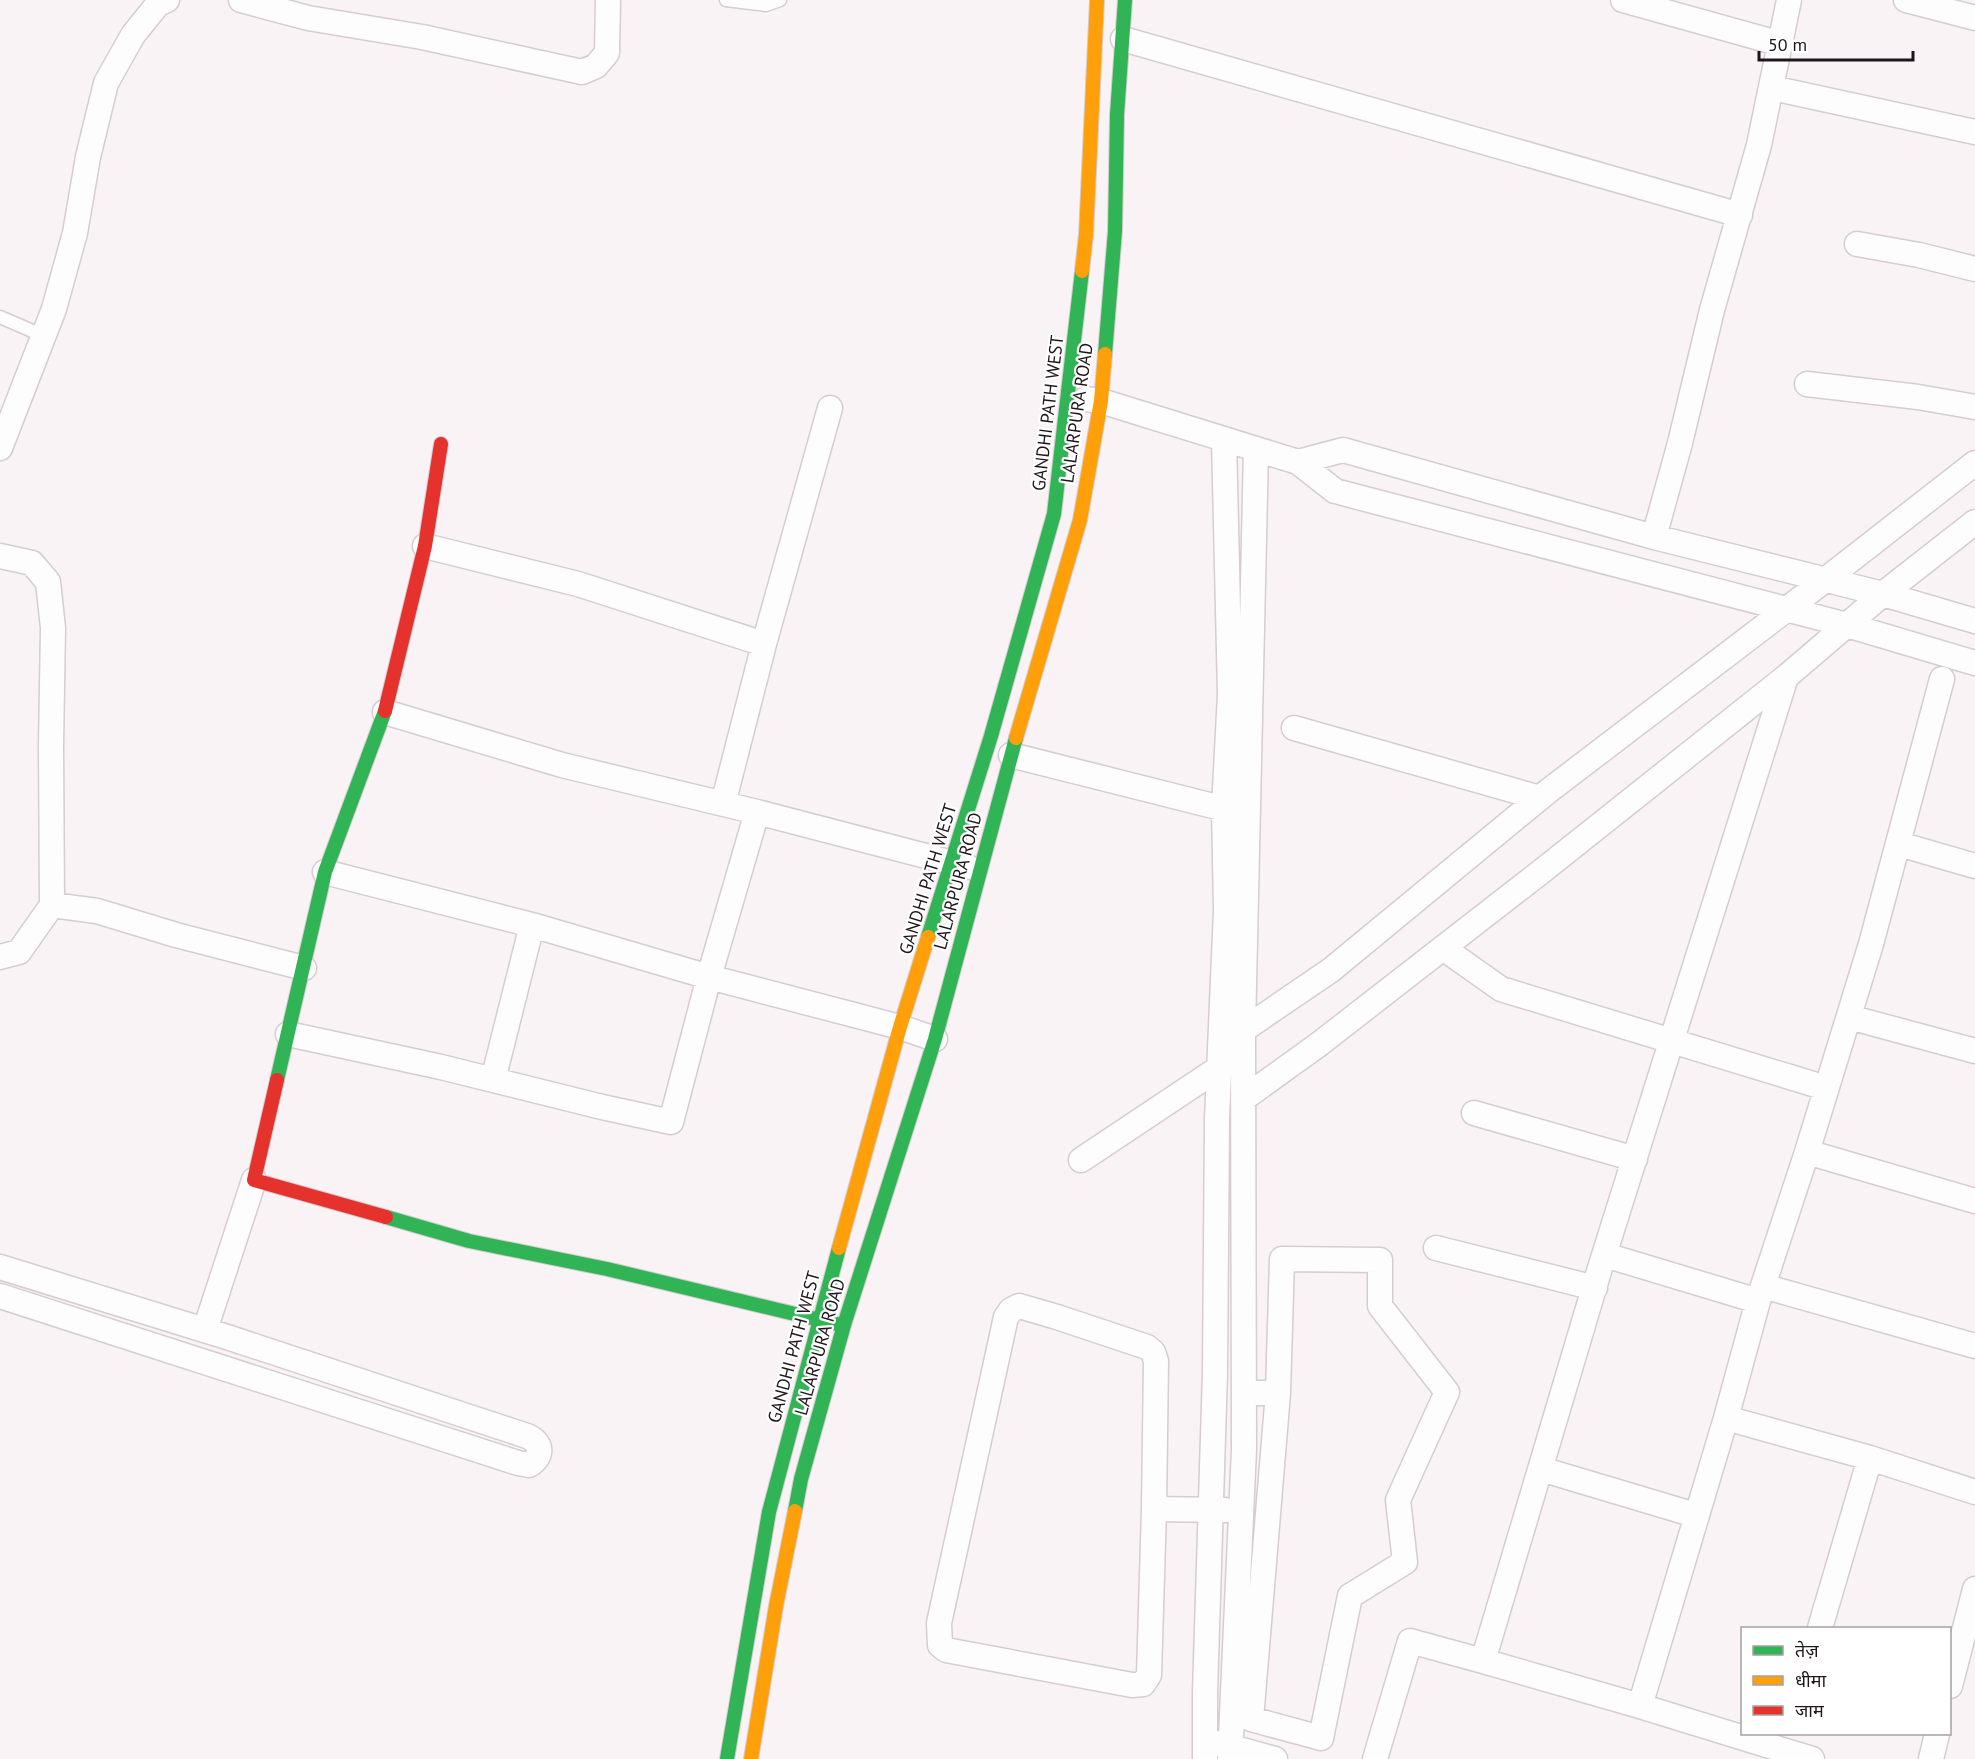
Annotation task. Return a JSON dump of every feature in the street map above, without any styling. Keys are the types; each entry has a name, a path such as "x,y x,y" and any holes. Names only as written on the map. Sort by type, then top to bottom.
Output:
{"street":[{"path":"0,448 5,423 54,309 75,233 88,157 106,83 133,35 158,4 167,0"},
{"path":"241,0 308,18 422,37 582,72 596,66 607,53 608,0"},
{"name":"GANDHI PATH WEST","path":"727,1759 770,1512 819,1320 900,1027 991,736 1054,514 1070,396 1086,235 1097,0"},
{"name":"LALARPURA ROAD","path":"751,1759 776,1606 801,1479 844,1326 935,1039 1011,755 1080,520 1101,401 1115,231 1117,114 1125,0"},
{"path":"1623,0 1781,44"},
{"path":"1654,537 1680,443 1712,310 1759,146 1790,0"},
{"path":"1906,0 1975,18"},
{"path":"1123,39 1740,215"},
{"path":"1772,88 1975,132"},
{"path":"1857,244 1918,255 1975,269"},
{"path":"1807,384 1918,397 1975,407"},
{"path":"1070,396 1101,401 1298,462 1335,491 1847,625 1975,663"},
{"path":"723,804 764,644 830,408"},
{"path":"1224,439 1230,694 1224,808 1226,910 1219,1069 1214,1413 1205,1750 1275,1759"},
{"path":"178,1354 196,1327 254,1180 325,872 385,712 425,546 441,444"},
{"path":"1230,1752 1244,1402 1243,1041 1256,449"},
{"path":"1298,462 1343,450 1654,537 1883,594 1975,621"},
{"path":"1081,1160 1219,1069 1243,1041 1540,798 1975,463"},
{"path":"1243,1099 1318,1045 1443,948 1786,677 1883,594 1975,522"},
{"path":"425,546 578,584 764,644"},
{"path":"0,556 32,563 48,582 53,628 52,905 19,952 0,957"},
{"path":"1484,1661 1594,1288 1786,677"},
{"path":"1640,1706 1761,1293 1849,1017 1899,844 1942,679"},
{"path":"385,712 562,765 757,812 979,870"},
{"path":"1294,728 1540,798"},
{"path":"1011,755 1248,815"},
{"path":"288,1035 441,1067 671,1122 709,977 757,812"},
{"path":"1899,844 1975,866"},
{"path":"325,872 532,925 709,977 900,1027 935,1039"},
{"path":"52,905 97,910 176,935 304,969"},
{"path":"493,1080 532,925"},
{"path":"1443,948 1501,989 1826,1088"},
{"path":"1849,1017 1975,1051"},
{"path":"1474,1113 1635,1159"},
{"path":"1807,1152 1975,1201"},
{"path":"254,1180 469,1241 607,1269 844,1326"},
{"path":"1436,1248 1594,1288"},
{"path":"1216,1250 1244,1249"},
{"path":"1605,1254 1975,1346"},
{"path":"1282,1259 1380,1260 1380,1306 1447,1392 1398,1500 1405,1562 1350,1596 1321,1738 1251,1719 1278,1393 1282,1259"},
{"path":"0,1267 227,1337 533,1439 538,1442 539,1446 536,1459 529,1465 523,1464 0,1296"},
{"path":"28,1305 37,1279"},
{"path":"1019,1306 1057,1317 1147,1347 1153,1352 1156,1361 1154,1509 1149,1675 1143,1684 1132,1685 946,1650 940,1645 939,1623 1006,1317 1011,1310 1019,1306"},
{"path":"216,1366 227,1337"},
{"path":"1214,1413 1278,1393"},
{"path":"1726,1418 1870,1458 1975,1492"},
{"path":"1821,1627 1870,1458"},
{"path":"1541,1469 1695,1515"},
{"path":"1154,1509 1241,1511"},
{"path":"1951,1682 1975,1589"},
{"path":"1375,1759 1410,1641 1640,1706 1741,1731"},
{"path":"1758,1735 1787,1742 1812,1759"},
{"path":"1931,1759 1937,1735"}],"lane":[{"path":"726,0 766,5 780,0"},
{"path":"0,317 44,336"}],"traffic: fast":[{"path":"1105,354 1115,231 1117,115 1125,0"},
{"path":"928,937 991,736 1054,514 1082,271"},
{"path":"277,1080 325,872 385,711"},
{"path":"795,1511 801,1479 844,1325 935,1039 1016,738"},
{"path":"386,1217 469,1241 607,1269 841,1325"},
{"path":"727,1759 769,1512 839,1248"}],"traffic: slow":[{"path":"1082,271 1086,235 1097,0"},
{"path":"1016,738 1080,520 1101,401 1105,354"},
{"path":"839,1248 900,1027 928,937"},
{"path":"751,1759 776,1606 795,1511"}],"traffic: jam":[{"path":"385,711 425,546 441,444"},
{"path":"277,1080 254,1180 386,1217"}]}
